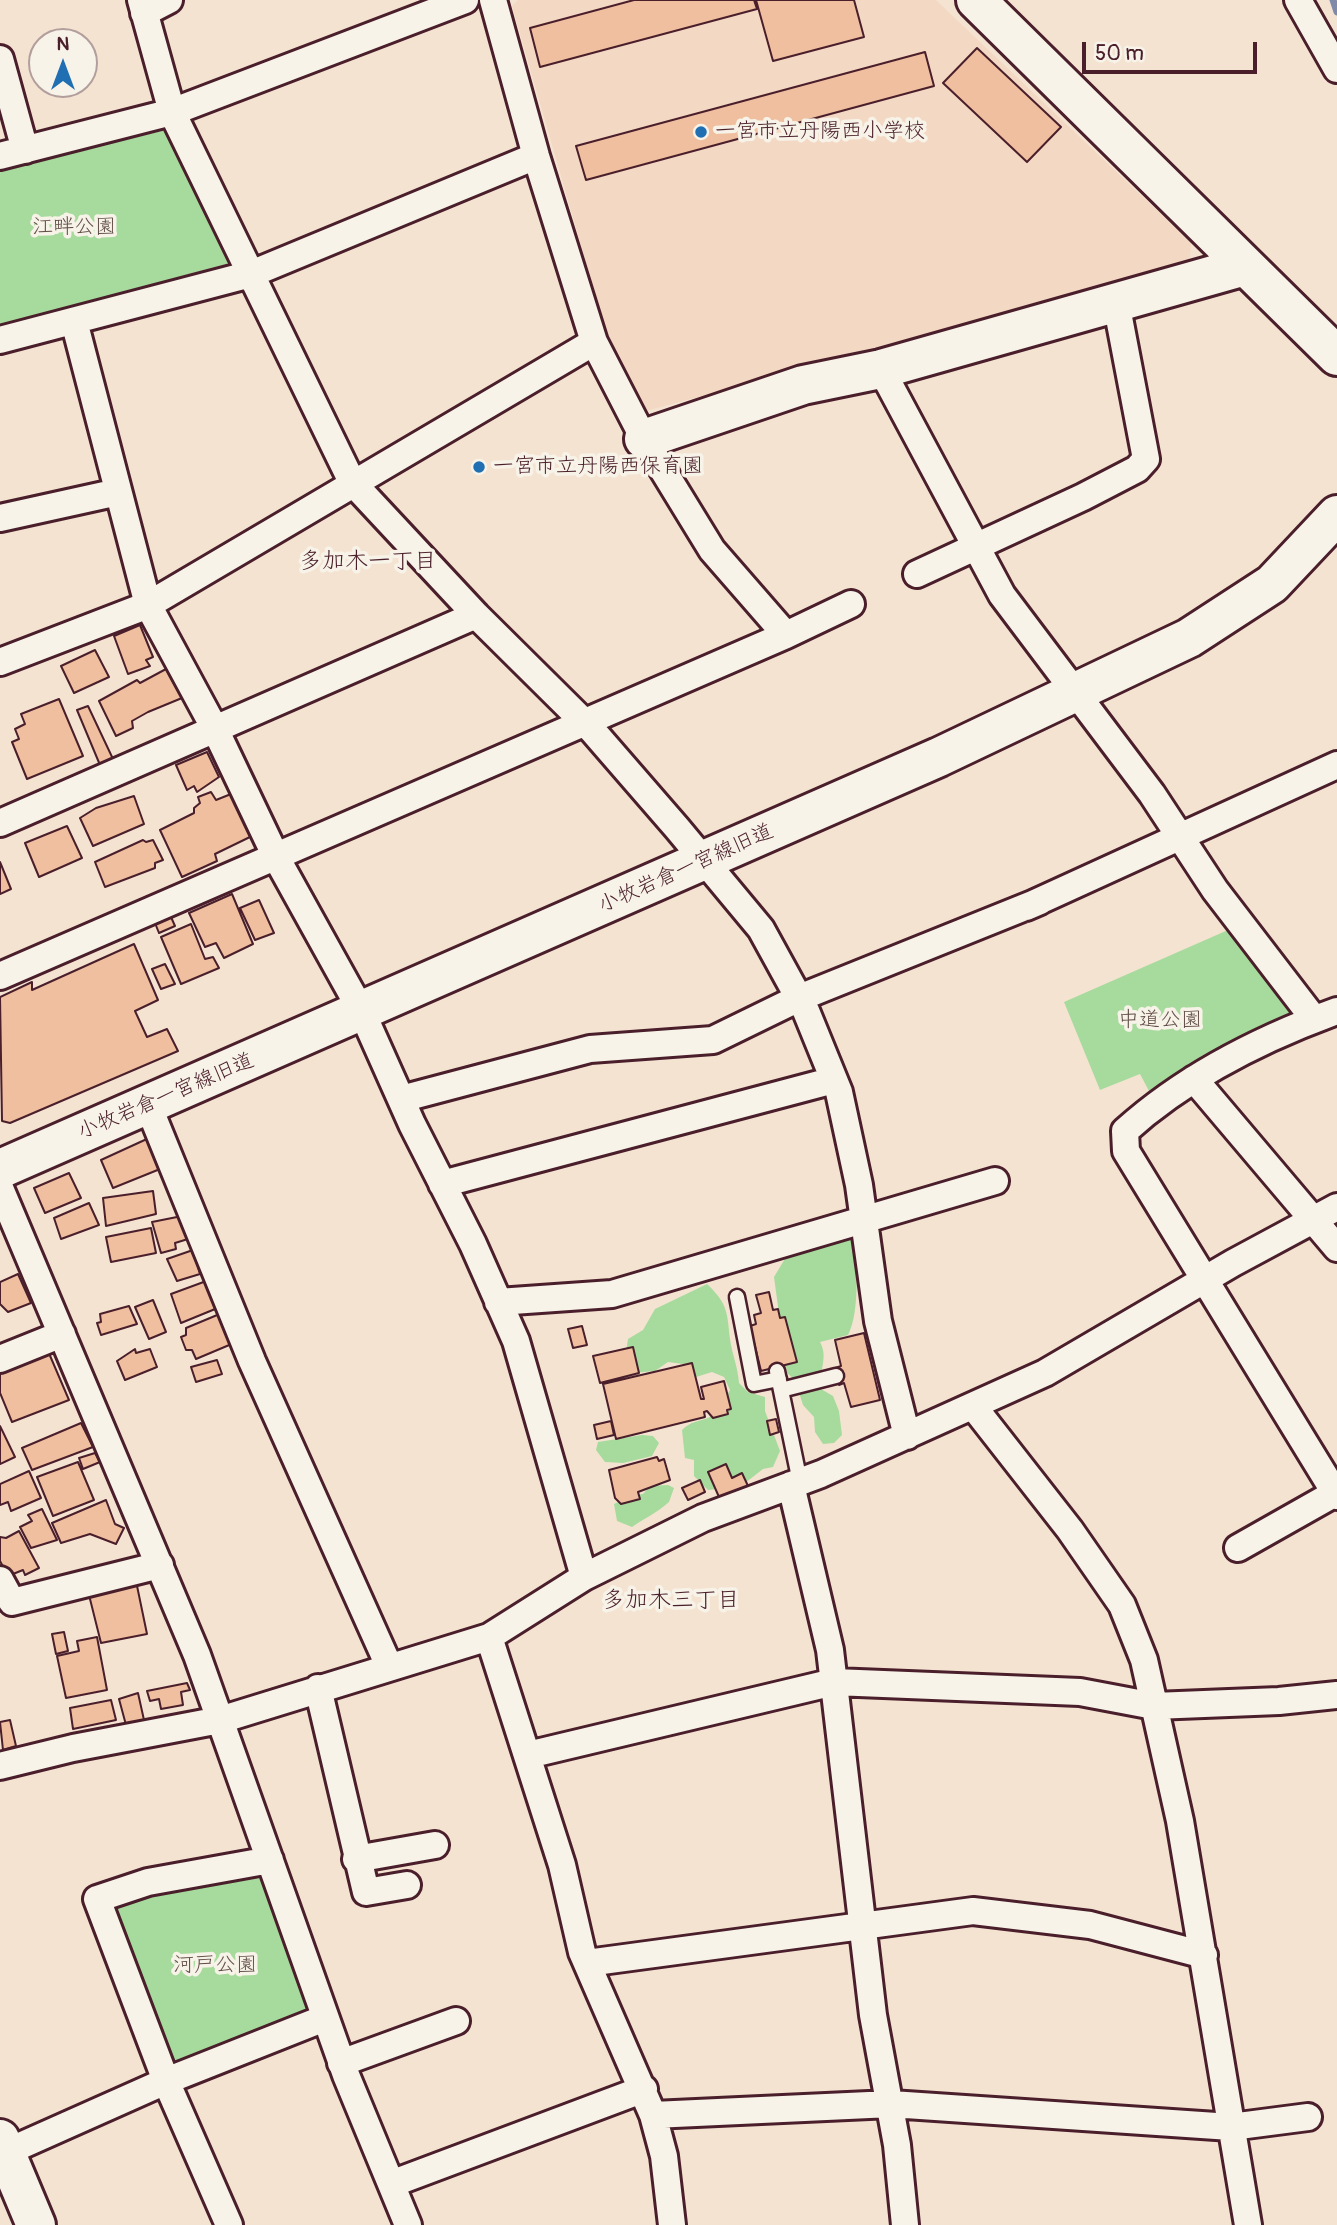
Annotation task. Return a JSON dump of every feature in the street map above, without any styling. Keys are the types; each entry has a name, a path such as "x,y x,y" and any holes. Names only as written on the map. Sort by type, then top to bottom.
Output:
{"street":[{"path":"169,0 142,7 172,112 352,482 477,615 584,722 705,861 761,929 799,998 834,1080 865,1218 878,1321 907,1436"},
{"path":"0,59 12,153 172,112 465,0"},
{"path":"493,0 536,156 594,342 644,439 712,550 786,635"},
{"path":"976,0 1337,356"},
{"path":"1298,0 1337,69"},
{"path":"0,340 251,274 536,156"},
{"path":"644,439 768,396 881,369 1245,266"},
{"path":"917,575 1105,486 1138,469 1146,459 1116,302"},
{"path":"74,321 148,605 216,731 276,857 362,1012 516,1341 584,1577"},
{"path":"0,662 148,605 352,482 594,342"},
{"path":"881,369 1002,595 1152,794 1215,890 1325,1015 1218,1063 1148,1111 1125,1131 1126,1151 1336,1494 1238,1548"},
{"path":"0,517 118,492"},
{"name":"小牧岩倉一宮線旧道","path":"0,1168 362,1012 939,757 1189,638 1272,584 1337,515"},
{"path":"0,976 786,635 851,604"},
{"path":"0,823 477,615"},
{"path":"401,1099 590,1049 713,1040 799,998 1026,907 1181,839 1337,765"},
{"path":"1194,1079 1337,1248"},
{"path":"442,1184 834,1080"},
{"path":"148,1105 252,1361 389,1665"},
{"path":"498,1302 612,1294 995,1181"},
{"path":"0,1188 160,1566 220,1720 341,2063 408,2225"},
{"path":"0,1766 73,1748 220,1720 389,1665 489,1637 584,1577 703,1518 796,1483 907,1436 1045,1373 1310,1219 1337,1207"},
{"path":"0,1359 62,1334"},
{"path":"973,1406 1070,1530 1122,1605 1144,1660 1180,1821 1248,2225"},
{"path":"796,1483 830,1650 873,2015 891,2104 905,2225"},
{"path":"0,1580 12,1602 160,1566"},
{"path":"489,1637 562,1865 587,1963 644,2089 653,2115 664,2156 672,2225"},
{"path":"528,1755 834,1682 1080,1692 1154,1706 1279,1701 1337,1695"},
{"path":"318,1689 356,1859 366,1892 407,1885"},
{"path":"356,1859 435,1844"},
{"path":"229,2225 166,2081 97,1899 148,1882 270,1860"},
{"path":"587,1963 973,1911 1090,1925 1204,1955"},
{"path":"36,2225 2,2149 326,2018"},
{"path":"341,2063 456,2021"},
{"path":"391,2184 644,2089"},
{"path":"653,2115 891,2104 1231,2127 1308,2117"}],"lane":[{"path":"737,1297 754,1384 835,1376"},
{"path":"779,1380 796,1483"}],"shaded area":[{"path":"518,0 936,0 1191,243 1189,265 646,411 627,405 512,6"}],"green space":[{"name":"江畔公園","path":"166,130 234,262 0,325 0,170"},
{"name":"中道公園","path":"1228,930 1297,1021 1213,1054 1149,1091 1140,1074 1100,1090 1064,1002"},
{"path":"854,1236 857,1287 852,1325 848,1335 820,1342 824,1354 821,1389 833,1396 839,1411 842,1435 834,1443 823,1444 815,1432 814,1417 803,1405 795,1380 787,1373 774,1277 789,1252"},
{"path":"707,1284 719,1297 725,1309 739,1383 748,1392 765,1397 765,1411 780,1451 773,1467 763,1469 740,1487 708,1490 694,1476 694,1460 685,1458 682,1430 691,1423 712,1416 718,1410 730,1390 724,1377 712,1372 693,1378 683,1364 668,1362 655,1371 632,1373 626,1352 628,1339 643,1330 655,1309"},
{"path":"642,1435 653,1436 659,1443 652,1456 623,1463 605,1462 596,1450 598,1442"},
{"path":"668,1485 674,1488 669,1502 660,1509 632,1527 617,1521 614,1504 633,1495 643,1494 650,1486"},
{"name":"河戸公園","path":"260,1878 310,2008 174,2065 112,1906 152,1895"}],"building":[{"path":"634,0 754,0 757,9 540,67 530,28"},
{"path":"756,0 854,0 864,37 773,61"},
{"path":"977,48 1061,127 1027,162 943,83"},
{"path":"925,52 934,86 586,180 576,146"},
{"path":"140,625 153,657 146,660 150,666 128,674 114,636"},
{"path":"95,650 109,677 74,693 61,666"},
{"path":"166,669 182,698 132,721 133,728 116,736 99,701 137,680 140,683"},
{"path":"59,699 83,756 27,779 12,742 19,739 15,729 25,724 21,714"},
{"path":"88,706 113,759 100,765 77,710"},
{"path":"207,752 219,777 197,792 194,786 187,790 176,765"},
{"path":"211,792 216,800 231,794 252,836 215,854 217,861 182,877 160,830 194,813 194,808 200,803 198,797"},
{"path":"134,796 144,824 93,846 80,818 96,808"},
{"path":"67,826 82,858 39,877 25,843"},
{"path":"143,840 153,840 163,860 155,863 155,868 105,887 95,862"},
{"path":"0,862 11,889 0,894"},
{"path":"232,894 253,944 224,958 216,943 205,947 189,913"},
{"path":"259,900 274,933 255,940 240,908"},
{"path":"171,917 175,926 159,933 155,923"},
{"path":"191,924 205,959 213,957 219,968 181,984 161,937"},
{"path":"134,944 158,1000 135,1011 147,1037 167,1029 178,1051 10,1123 2,1121 0,997 32,982 32,990"},
{"path":"165,964 175,984 161,989 152,969"},
{"path":"149,1138 165,1167 113,1188 101,1160"},
{"path":"69,1173 81,1198 45,1213 34,1188"},
{"path":"153,1191 156,1214 106,1226 103,1198"},
{"path":"89,1203 99,1225 61,1239 54,1218"},
{"path":"182,1216 188,1239 175,1243 176,1249 161,1253 152,1222"},
{"path":"151,1228 156,1253 111,1262 106,1237"},
{"path":"193,1250 200,1274 177,1281 167,1259"},
{"path":"18,1274 31,1303 8,1312 0,1304 0,1282"},
{"path":"209,1280 220,1307 181,1323 171,1294"},
{"path":"769,1292 773,1310 778,1309 780,1318 785,1317 797,1362 761,1371 750,1326 756,1324 754,1315 761,1313 756,1295"},
{"path":"153,1300 166,1332 149,1339 135,1307"},
{"path":"129,1306 137,1324 101,1335 97,1323 101,1322 100,1314"},
{"path":"222,1313 234,1343 196,1359 192,1350 186,1350 181,1337 186,1335 186,1328"},
{"path":"582,1326 587,1345 573,1348 568,1329"},
{"path":"864,1333 880,1400 851,1407 844,1383 839,1385 835,1368 841,1366 835,1340"},
{"path":"633,1347 639,1373 600,1383 593,1356"},
{"path":"135,1349 136,1353 150,1349 157,1367 125,1380 117,1361"},
{"path":"48,1351 69,1400 12,1422 0,1393 0,1373"},
{"path":"217,1360 222,1374 196,1382 191,1367"},
{"path":"692,1363 701,1399 704,1399 701,1387 724,1381 731,1409 727,1410 728,1414 713,1418 707,1411 704,1412 705,1417 616,1439 603,1384"},
{"path":"776,1419 779,1432 770,1435 767,1421"},
{"path":"611,1421 614,1435 597,1439 594,1425"},
{"path":"81,1423 93,1447 32,1470 22,1448"},
{"path":"0,1426 15,1457 0,1464"},
{"path":"95,1453 100,1462 83,1469 79,1458"},
{"path":"657,1457 659,1461 664,1459 670,1480 638,1492 640,1499 621,1504 615,1498 609,1470"},
{"path":"78,1462 94,1500 53,1516 37,1477"},
{"path":"726,1464 732,1478 742,1473 748,1486 719,1497 708,1472"},
{"path":"29,1471 41,1498 11,1511 8,1502 0,1505 0,1484"},
{"path":"700,1480 705,1492 688,1500 682,1488"},
{"path":"106,1500 115,1524 124,1528 116,1544 90,1534 61,1543 52,1523"},
{"path":"42,1509 57,1540 31,1548 20,1527 32,1521 28,1515"},
{"path":"19,1531 39,1568 25,1575 23,1570 8,1576 0,1561 0,1537 6,1538"},
{"path":"136,1581 147,1634 101,1643 89,1595"},
{"path":"64,1632 68,1651 56,1654 52,1634"},
{"path":"97,1637 107,1690 66,1698 57,1656 79,1651 77,1641"},
{"path":"187,1683 190,1690 181,1692 183,1705 161,1709 159,1699 150,1701 147,1691"},
{"path":"138,1693 144,1720 126,1725 119,1699"},
{"path":"111,1700 116,1720 73,1729 70,1708"},
{"path":"10,1720 16,1746 3,1750 0,1722"}],"waterway":[{"path":"1333,0 1337,12"}],"place":[{"name":"一宮市立丹陽西小学校","path":"701,132"},
{"name":"一宮市立丹陽西保育園","path":"479,467"}],"district":[{"name":"多加木一丁目","path":"368,562"},
{"name":"多加木三丁目","path":"671,1601"}]}
